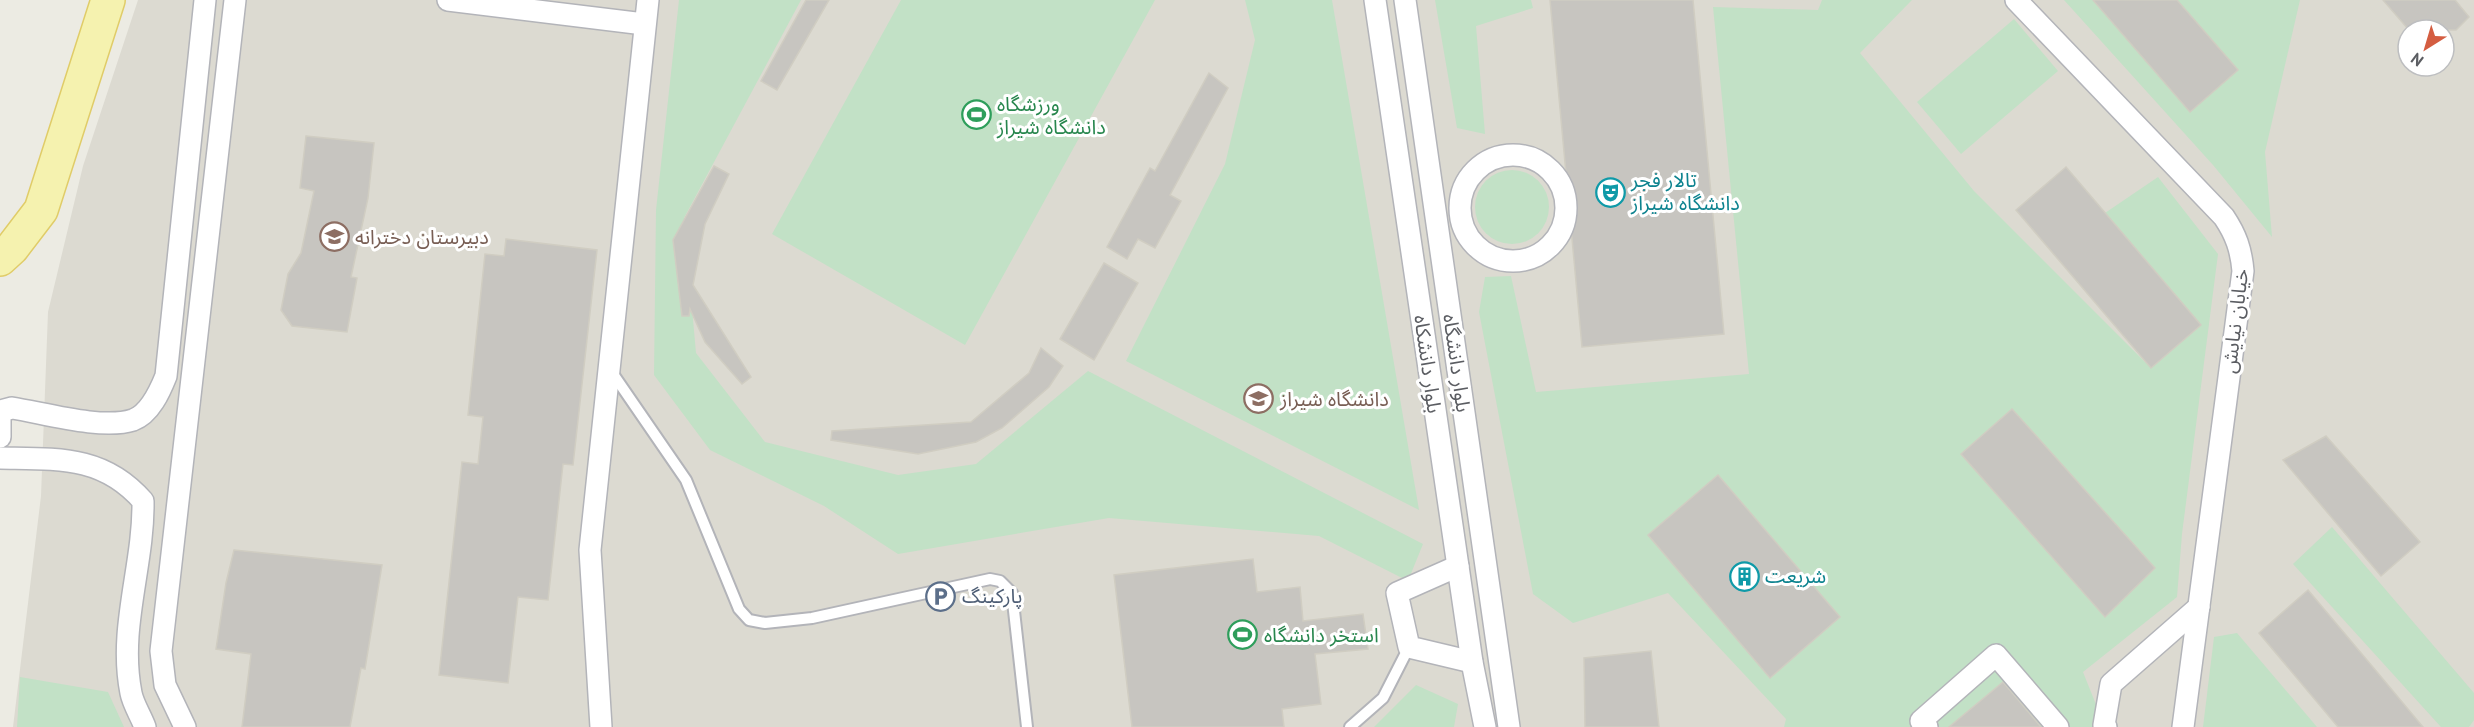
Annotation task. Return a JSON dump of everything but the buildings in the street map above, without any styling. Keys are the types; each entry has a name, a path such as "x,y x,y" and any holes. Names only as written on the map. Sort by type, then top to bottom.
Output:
{"main road":[{"path":"0,259 12,248 41,210 108,0"}],"street":[{"path":"0,411 12,408 94,422 117,422 134,419 158,395 166,376 206,0"},
{"path":"185,727 165,685 161,651 235,0"},
{"path":"448,0 644,24"},
{"path":"601,727 590,550 648,0"},
{"name":"بلوار دانشکاه","path":"1375,0 1472,662 1485,727"},
{"name":"بلوار دانشگاه","path":"1404,0 1509,727"},
{"name":"خیابان نیایش","path":"2016,0 2224,217 2235,233 2242,252 2243,271 2183,727"},
{"path":"1508,155 1524,156 1540,162 1553,173 1562,187 1566,203 1565,222 1557,239 1544,252 1527,260 1509,262 1483,252 1475,246 1464,231 1459,213 1460,196 1466,181 1477,168 1491,159 1508,155"},
{"path":"0,418 0,436"},
{"path":"0,458 75,460 112,473 143,501 144,535 126,644 131,695 145,727"},
{"path":"1458,566 1398,593 1409,647 1472,662"},
{"path":"2103,726 2111,684 2199,607"},
{"path":"1927,727 1921,721 1996,655 2058,727"}],"lane":[{"path":"608,366 686,480 739,609 749,620 765,623 812,618 990,579 1000,581 1012,593 1027,727"},
{"path":"1350,727 1383,698 1409,647"}],"shaded area":[{"name":"دانشگاه شیراز","path":"138,0 2474,0 2474,727 13,727 41,496 48,312 83,166"}],"green space":[{"path":"679,0 801,0 684,218 696,353 765,442 898,475 976,464 1088,371 1423,544 1408,581 1319,536 1109,518 898,554 824,506 710,450 654,375 656,210"},
{"path":"901,0 1155,0 965,345 772,234"},
{"path":"1245,0 1332,0 1419,510 1126,361 1225,164 1255,40"},
{"path":"1435,0 1531,0 1533,8 1476,26 1485,134 1457,128"},
{"path":"1822,0 1912,0 1860,53 1974,191 2151,368 2201,325 2105,213 2158,177 2218,254 2182,534 2177,597 2083,672 2105,727 1784,727 1786,719 1668,593 1573,623 1533,594 1479,312 1485,277 1511,276 1536,392 1749,374 1713,7 1818,10"},
{"path":"2064,0 2300,0 2265,152 2272,237 2213,165"},
{"path":"2014,19 2058,71 1961,154 1917,102"},
{"path":"1512,170 1526,173 1538,181 1546,193 1549,207 1546,221 1538,233 1526,241 1512,244 1498,241 1486,233 1478,221 1475,207 1478,193 1486,181 1498,173"},
{"path":"2332,527 2474,693 2474,720 2469,727 2441,727 2293,564"},
{"path":"2237,633 2317,727 2203,727 2214,637"},
{"path":"20,677 108,692 124,727 17,727"},
{"path":"1416,685 1458,704 1454,727 1374,727"}],"place":[{"name":"ورزشگاه دانشگاه شیراز","path":"976,115"},
{"name":"تالار فجر دانشگاه شیراز","path":"1610,192"},
{"name":"دبیرستان دخترانه","path":"334,237"},
{"name":"دانشگاه شیراز","path":"1259,399"},
{"name":"شریعت","path":"1744,576"},
{"name":"پارکینگ","path":"941,596"},
{"name":"استخر دانشگاه","path":"1243,635"}]}
